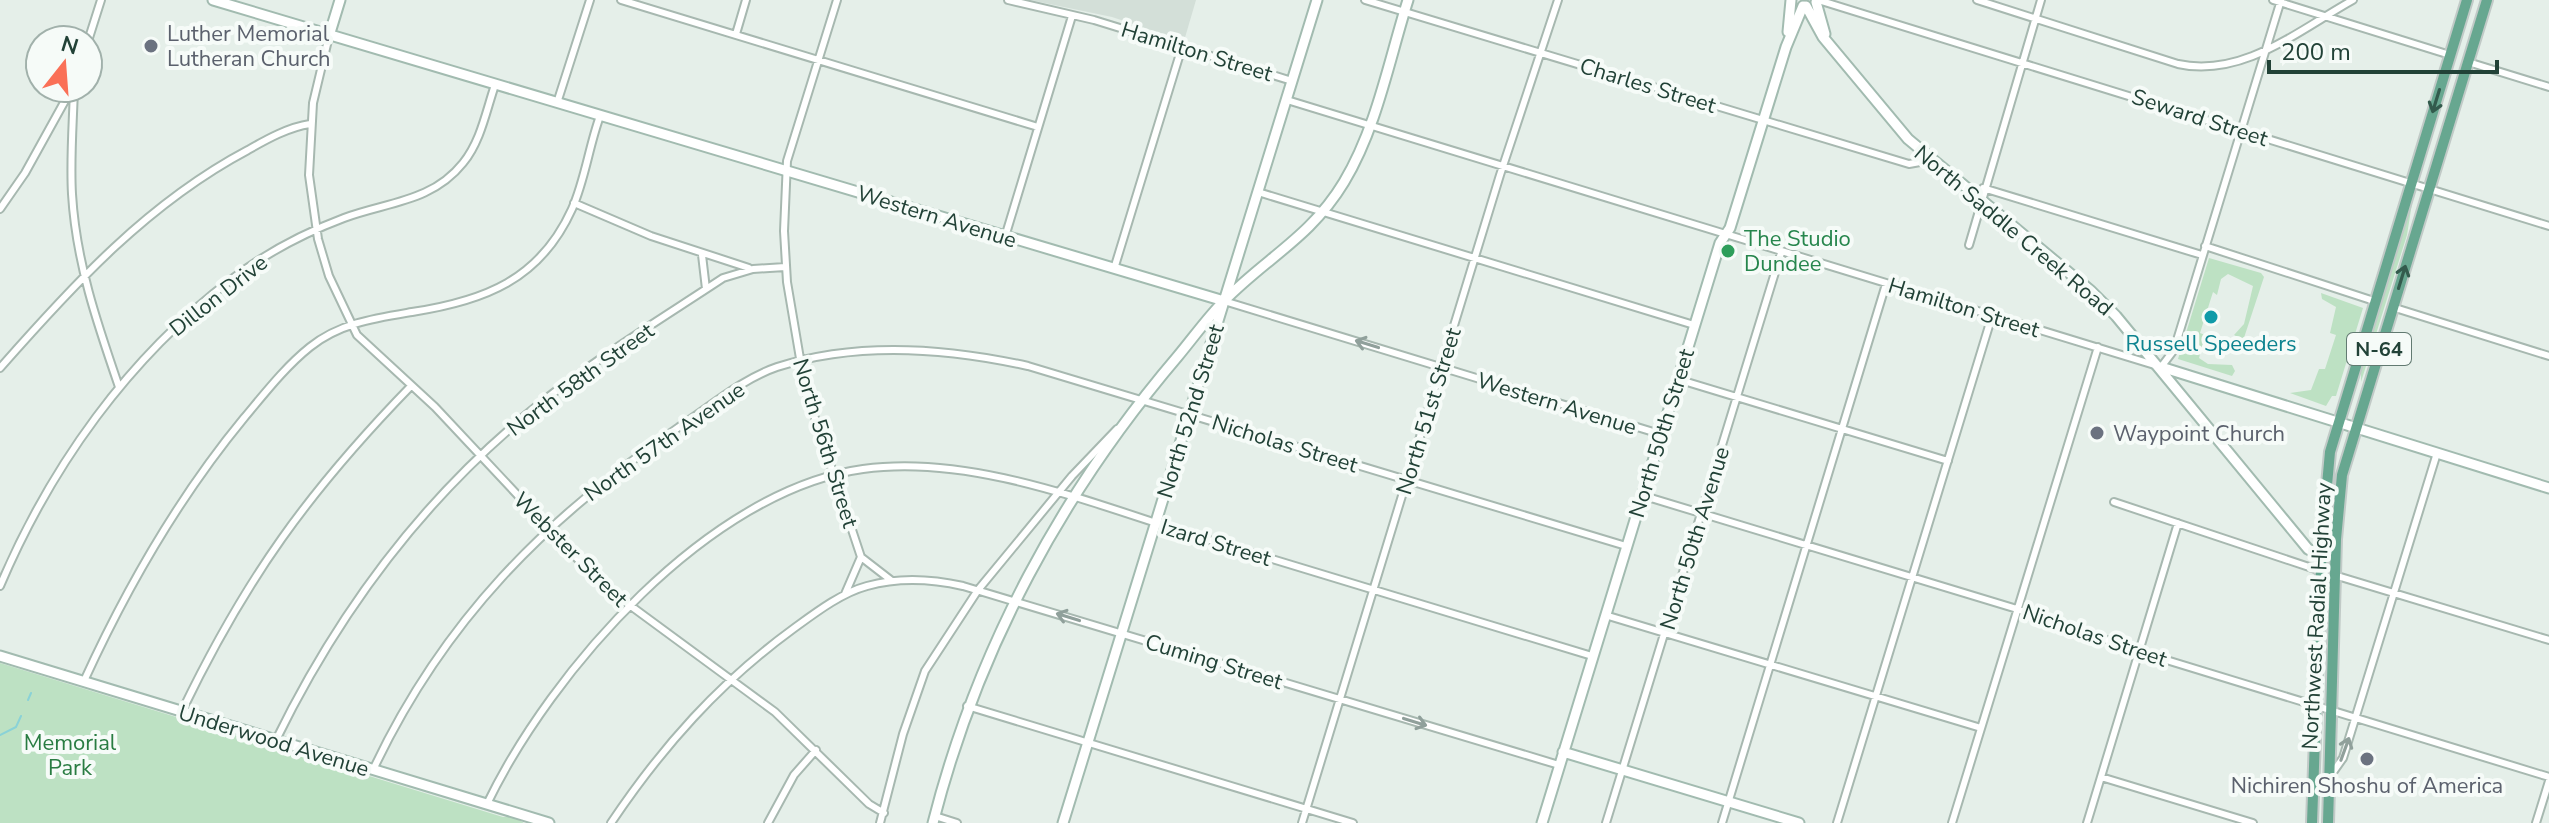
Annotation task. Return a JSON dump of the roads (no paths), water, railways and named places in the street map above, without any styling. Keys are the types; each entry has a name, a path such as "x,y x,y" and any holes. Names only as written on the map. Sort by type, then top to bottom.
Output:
{"main road":[{"name":"Northwest Radial Highway","path":"2312,823 2327,471 2338,421 2467,0"},
{"name":"Northwest Radial Highway","path":"2328,823 2339,496 2355,427 2487,0"}],"street":[{"path":"93,24 101,0"},
{"name":"Western Avenue","path":"213,0 1660,434"},
{"path":"340,0 310,124 309,175 316,228 329,276 350,325"},
{"path":"557,103 590,0"},
{"path":"621,0 1038,127"},
{"path":"736,34 746,0"},
{"name":"North 56th Street","path":"837,0 786,172 785,267 799,362 833,475 861,557 892,581"},
{"name":"Hamilton Street","path":"1008,0 1182,47 1292,81"},
{"name":"North 52nd Street","path":"1063,823 1317,0"},
{"name":"Charles Street","path":"1365,0 1909,164 1931,160"},
{"path":"880,823 903,734 925,671 978,590 1224,301 1279,257 1323,212 1349,173 1369,126 1408,0"},
{"name":"North 51st Street","path":"1302,823 1441,367 1558,0"},
{"path":"1792,0 1812,3"},
{"name":"North 50th Street","path":"1542,823 1694,325 1764,120 1786,47 1792,0"},
{"name":"Seward Street","path":"1835,0 1852,9"},
{"path":"1977,0 2194,67 2230,65 2353,0"},
{"path":"1969,245 1983,188 2041,0"},
{"path":"2161,367 2174,350 2267,48 2278,1 2450,55"},
{"name":"North 50th Street","path":"1786,47 1812,3"},
{"name":"Seward Street","path":"1812,3 1852,9 2549,226"},
{"name":"North Saddle Creek Road","path":"1812,3 1832,47 1905,136 2091,291 2161,367 2308,549 2321,556"},
{"path":"1005,237 1072,16"},
{"path":"1114,269 1182,47"},
{"path":"2468,61 2549,87"},
{"name":"Dillon Drive","path":"0,586 49,488 119,387 201,304 254,264 316,228 418,197 445,181 474,146 495,85"},
{"name":"Hamilton Street","path":"1287,100 2549,488"},
{"path":"0,209 64,104"},
{"path":"73,104 72,196 84,276 119,387"},
{"path":"84,681 126,594 198,478 291,365 321,339 350,325 368,319 457,305 500,288 527,269 547,249 574,203 600,116"},
{"path":"57,118 73,122"},
{"path":"0,368 127,233 208,173 254,146 310,124"},
{"path":"1983,188 2202,255"},
{"path":"1258,192 1694,325"},
{"path":"574,203 702,255 753,269"},
{"path":"2205,246 2374,301"},
{"name":"North 50th Avenue","path":"1606,823 1781,253"},
{"path":"702,255 706,289"},
{"name":"North 58th Street","path":"276,740 319,657 371,579 412,526 480,455 556,391 723,278 753,269 785,267"},
{"path":"1722,823 1886,284"},
{"path":"2392,307 2549,356"},
{"path":"1837,823 1992,316"},
{"name":"Webster Street","path":"350,325 480,455 546,529 629,607 731,678 816,750 869,804 884,813"},
{"path":"1952,823 2098,347"},
{"name":"Nicholas Street","path":"799,362 855,352 946,352 1028,366 1626,546"},
{"name":"North 57th Avenue","path":"373,770 405,707 453,634 511,564 546,529 616,470 702,412 763,373 799,362"},
{"path":"1677,379 1948,461"},
{"path":"182,711 227,620 273,547 319,485 411,386"},
{"path":"957,823 934,820 967,706 1014,601 1121,425"},
{"path":"2329,778 2343,758 2437,453"},
{"name":"Izard Street","path":"487,804 546,707 629,607 678,563 726,527 772,500 833,475 866,468 928,467 968,472 1058,494 1592,656"},
{"name":"Nicholas Street","path":"1641,495 2017,609 2139,651 2549,779"},
{"path":"2114,502 2321,571"},
{"path":"2087,823 2178,523"},
{"name":"North 56th Street","path":"844,596 861,557"},
{"path":"2334,575 2549,640"},
{"name":"Cuming Street","path":"844,596 865,586 892,581 939,581 978,590 1559,765"},
{"path":"611,823 663,749 731,678 801,623 844,596"},
{"path":"1605,615 1981,728"},
{"name":"Underwood Avenue","path":"0,656 547,823"},
{"path":"967,706 1353,823"},
{"path":"768,823 794,775 816,750"},
{"path":"1563,752 1783,821 1799,823"},
{"path":"2101,777 2253,823"},
{"path":"2536,823 2549,779"}],"waterway":[{"path":"28,700 31,693"},
{"path":"0,735 16,727 21,716"}],"place":[{"name":"Luther Memorial Lutheran Church","path":"151,46"},
{"name":"The Studio Dundee","path":"1728,251"},
{"name":"Russell Speeders","path":"2211,317"},
{"name":"Waypoint Church","path":"2097,433"},
{"name":"Nichiren Shoshu of America","path":"2367,759"}],"park label":[{"name":"Memorial Park","path":"70,754"}]}
